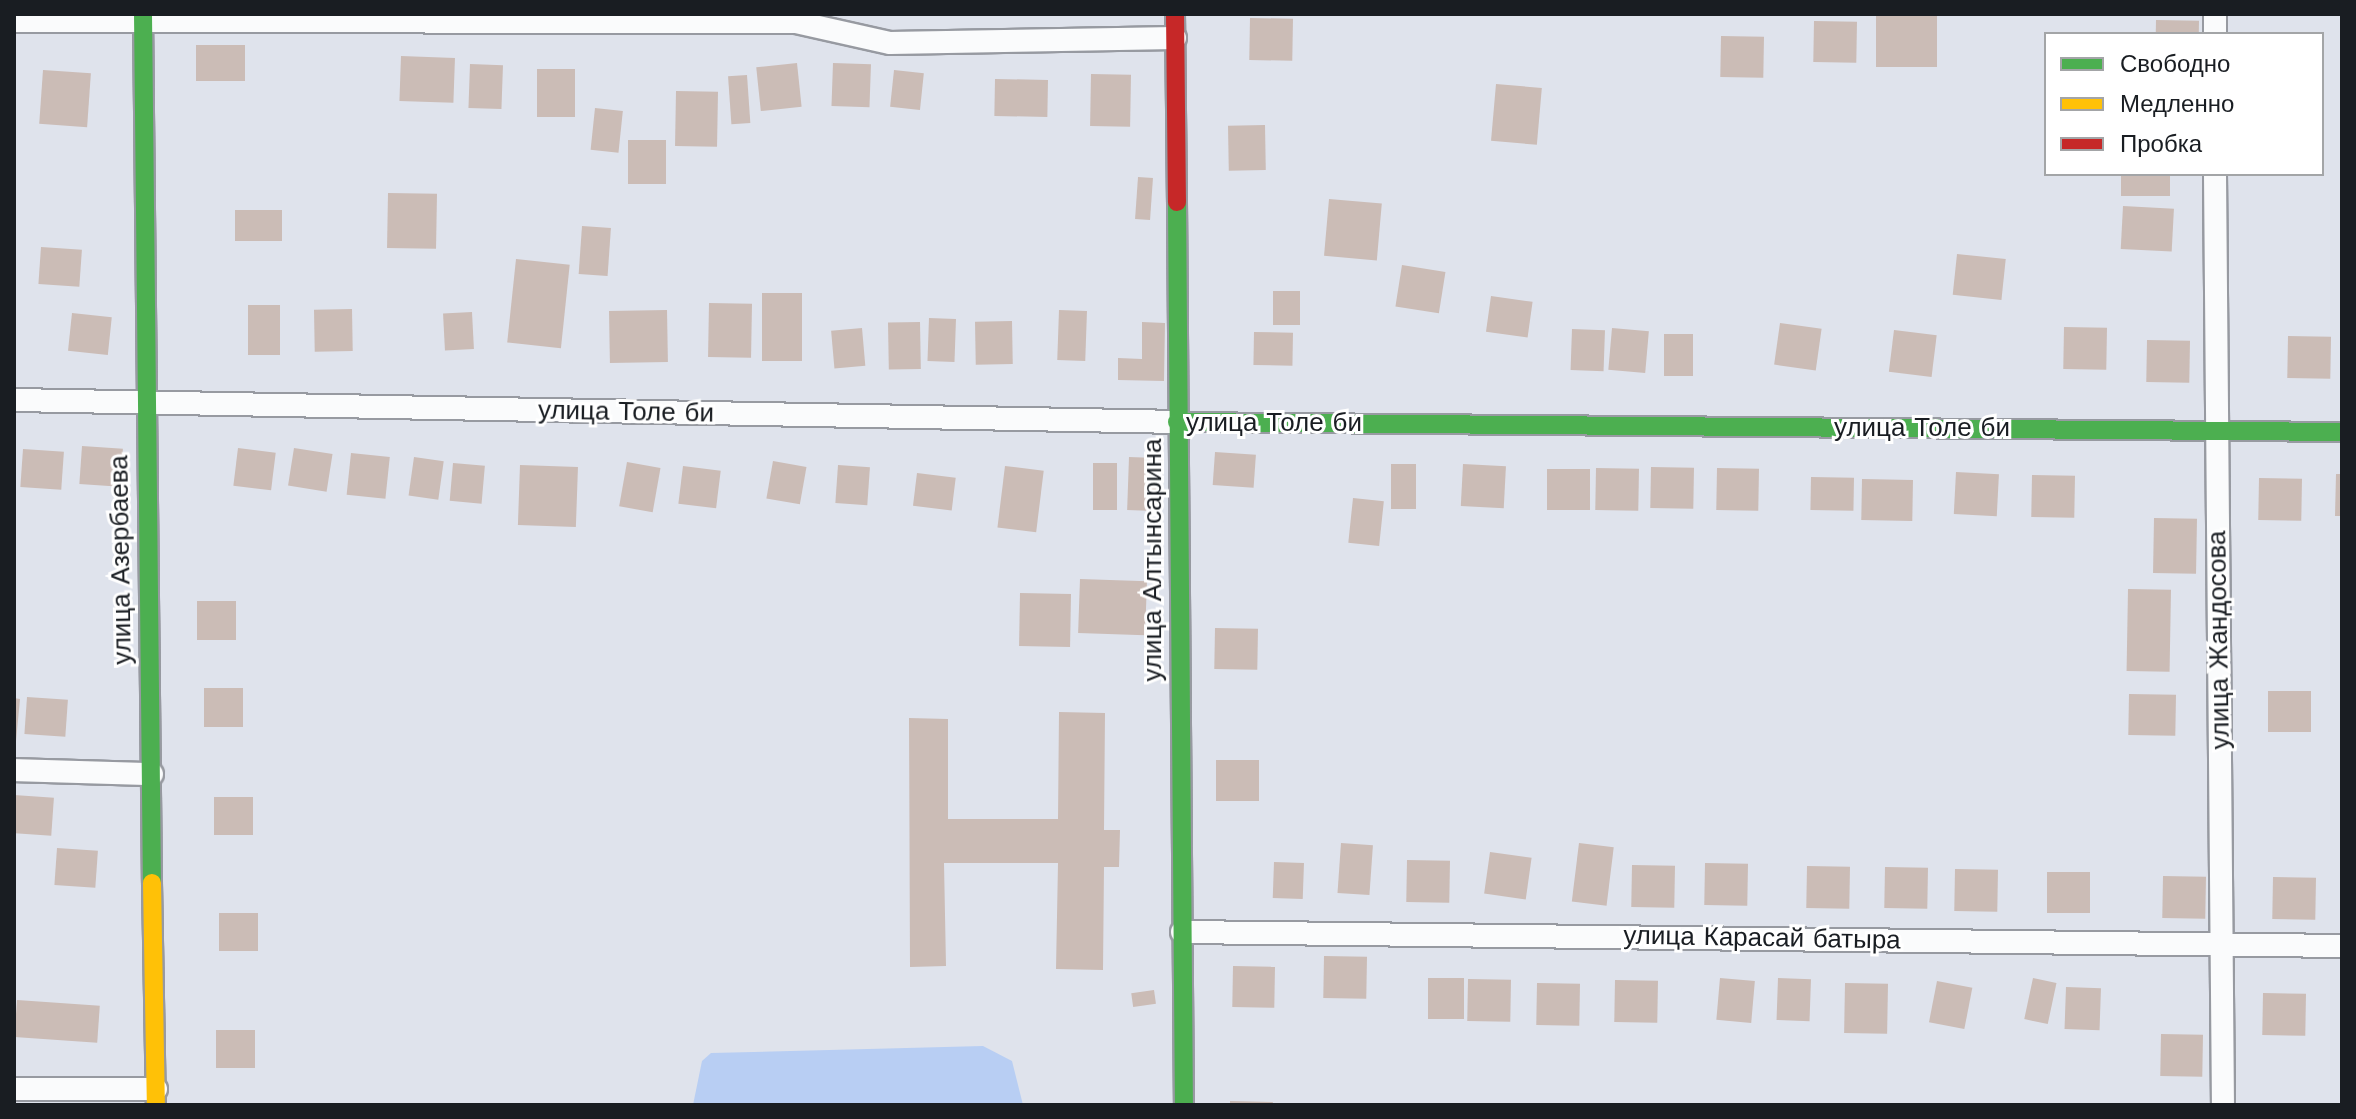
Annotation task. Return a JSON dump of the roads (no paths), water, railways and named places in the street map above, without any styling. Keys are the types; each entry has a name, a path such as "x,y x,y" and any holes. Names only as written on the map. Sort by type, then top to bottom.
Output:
{"street":[{"name":"улица Алтынсарина","path":"1175,14 1184,1105"},
{"name":"улица Азербаева","path":"144,19 144,402 156,1097"},
{"path":"14,21 796,22 890,43 1175,38"},
{"name":"улица Жандосова","path":"2215,176 2214,431 2225,946 2223,1105"},
{"name":"улица Толе би","path":"14,400 1177,422 2342,432"},
{"path":"14,770 152,774"},
{"name":"улица Карасай батыра","path":"1182,932 2342,946"},
{"path":"14,1089 156,1097"}]}
